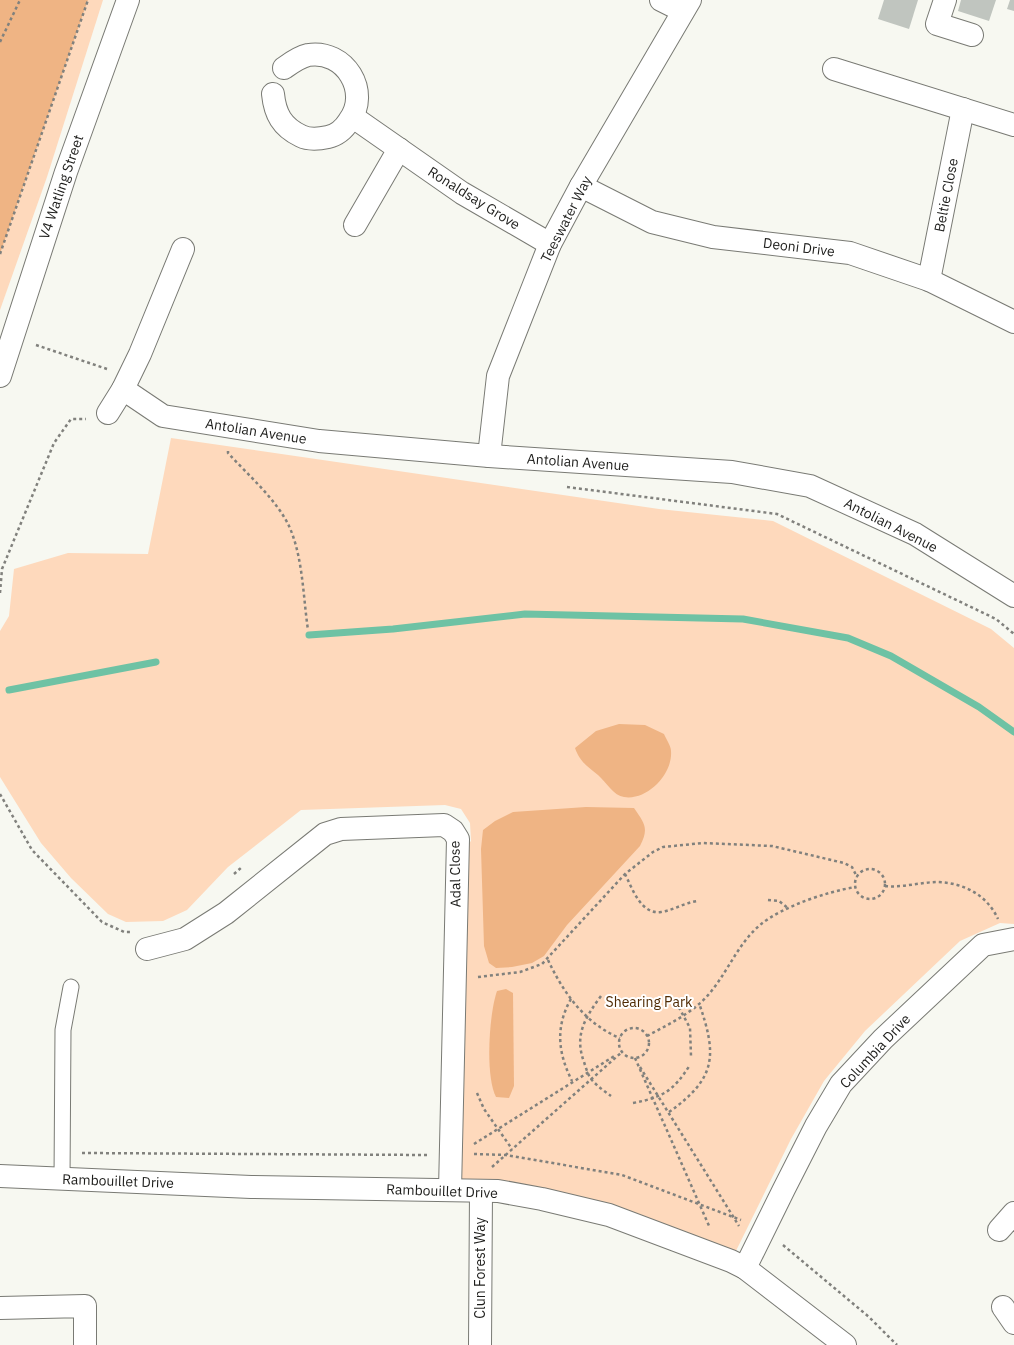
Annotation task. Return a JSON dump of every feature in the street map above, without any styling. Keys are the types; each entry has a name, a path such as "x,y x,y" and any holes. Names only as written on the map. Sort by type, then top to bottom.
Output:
{"street":[{"name":"V4 Watling Street","path":"0,376 66,172 128,0"},
{"path":"661,0 686,6"},
{"path":"945,0 937,24 972,35"},
{"name":"Teeswater Way","path":"489,456 498,376 550,244 581,186 686,6"},
{"path":"273,94 275,108 281,121 291,132 304,138 318,139 332,136 344,128 353,116 357,104 357,90 353,78 345,67 334,59 321,55 308,55 295,60 284,68"},
{"path":"834,69 1014,125"},
{"name":"Beltie Close","path":"929,280 963,110"},
{"name":"Ronaldsay Grove","path":"353,116 462,193 550,244"},
{"path":"354,225 399,149"},
{"name":"Deoni Drive","path":"581,186 652,222 713,237 850,253 929,280 1014,322"},
{"path":"100,416 123,389 140,354 183,249"},
{"name":"Antolian Avenue","path":"123,389 163,416 319,441 489,456 732,472 810,486 915,534 1014,596"},
{"name":"Adal Close","path":"142,941 185,939 226,913 325,834 341,830 425,824 444,825 453,831 458,839 451,1160 466,1191"},
{"name":"Columbia Drive","path":"745,1268 805,1147 841,1084 883,1039 983,945 1007,931"},
{"name":"Rambouillet Drive","path":"0,1176 251,1187 498,1191 542,1199 609,1215 745,1268 845,1345"},
{"name":"Clun Forest Way","path":"466,1191 480,1345"},
{"path":"999,1230 1014,1213"},
{"path":"0,1308 85,1306 85,1345"}],"lane":[{"path":"62,1179 63,1030 71,987"}],"path":[{"path":"0,42 20,0"},
{"path":"0,254 88,0"},
{"path":"0,593 2,569 54,442 71,419 100,416"},
{"path":"228,446 228,453 278,509 288,525 297,548 308,630"},
{"path":"0,794 32,850 102,922 142,941"},
{"path":"474,978 520,972 542,964 548,960 595,905 625,874 653,852 663,847 704,843 772,846 844,863 852,868 857,877"},
{"path":"232,877 248,862"},
{"path":"865,870 875,870 881,874 885,886 879,897 869,900 860,896 855,887 857,877 865,870"},
{"path":"625,874 639,900 651,911 661,912 685,902 697,901"},
{"path":"885,886 897,887 938,882 971,889 992,907 1007,931"},
{"path":"647,1036 684,1015 699,1003 713,989 742,944 761,924 809,899 834,890 855,887"},
{"path":"768,900 779,901 789,909"},
{"path":"548,960 558,981 586,1016 606,1032 620,1038"},
{"path":"601,996 586,1016 580,1038 581,1055 591,1079 610,1096"},
{"path":"571,999 563,1014 560,1032 561,1053 565,1068 572,1081"},
{"path":"676,1002 690,1028 691,1056"},
{"path":"669,1112 686,1100 699,1086 707,1070 711,1051 708,1030 699,1003"},
{"path":"635,1028 644,1032 647,1036 647,1050 640,1057 630,1057 622,1052 619,1043 620,1038 626,1030 635,1028"},
{"path":"451,1160 572,1081 622,1052"},
{"path":"466,1191 622,1052"},
{"path":"635,1058 741,1229"},
{"path":"635,1058 723,1259"},
{"path":"633,1103 653,1099 675,1086 690,1065"},
{"path":"477,1089 480,1102 512,1150"}],"green space":[{"path":"88,0 103,0 47,177 0,310 0,254"},
{"name":"Shearing Park","path":"171,438 659,509 773,521 991,629 1014,648 1014,924 1000,923 960,941 865,1031 824,1081 791,1139 731,1261 609,1215 450,1190 463,849 471,841 470,823 461,809 445,805 301,810 228,867 187,910 163,921 126,922 108,914 71,878 41,843 0,777 0,631 9,616 14,569 68,553 148,554"}],"shaded area":[{"path":"0,0 88,0 0,254"},
{"path":"619,724 645,725 664,734 671,749 668,768 663,777 650,790 633,797 620,796 613,791 584,763 579,757 575,748 596,731"},
{"path":"586,807 634,808 643,822 645,830 640,846 567,925 544,956 532,963 512,967 496,968 489,963 484,946 481,849 483,830 495,821 513,812"},
{"path":"506,989 513,993 514,1086 509,1098 496,1097 490,1075 489,1060 490,1029 494,1001 497,991"}],"building":[{"path":"884,0 918,0 909,29 878,19"},
{"path":"961,0 996,0 989,21 958,11"},
{"path":"1010,0 1014,0 1014,11 1007,9"}],"waterway":[{"path":"309,635 393,629 525,614 743,619 848,638 891,656 979,707 1014,732"},
{"path":"9,690 156,662"}]}
